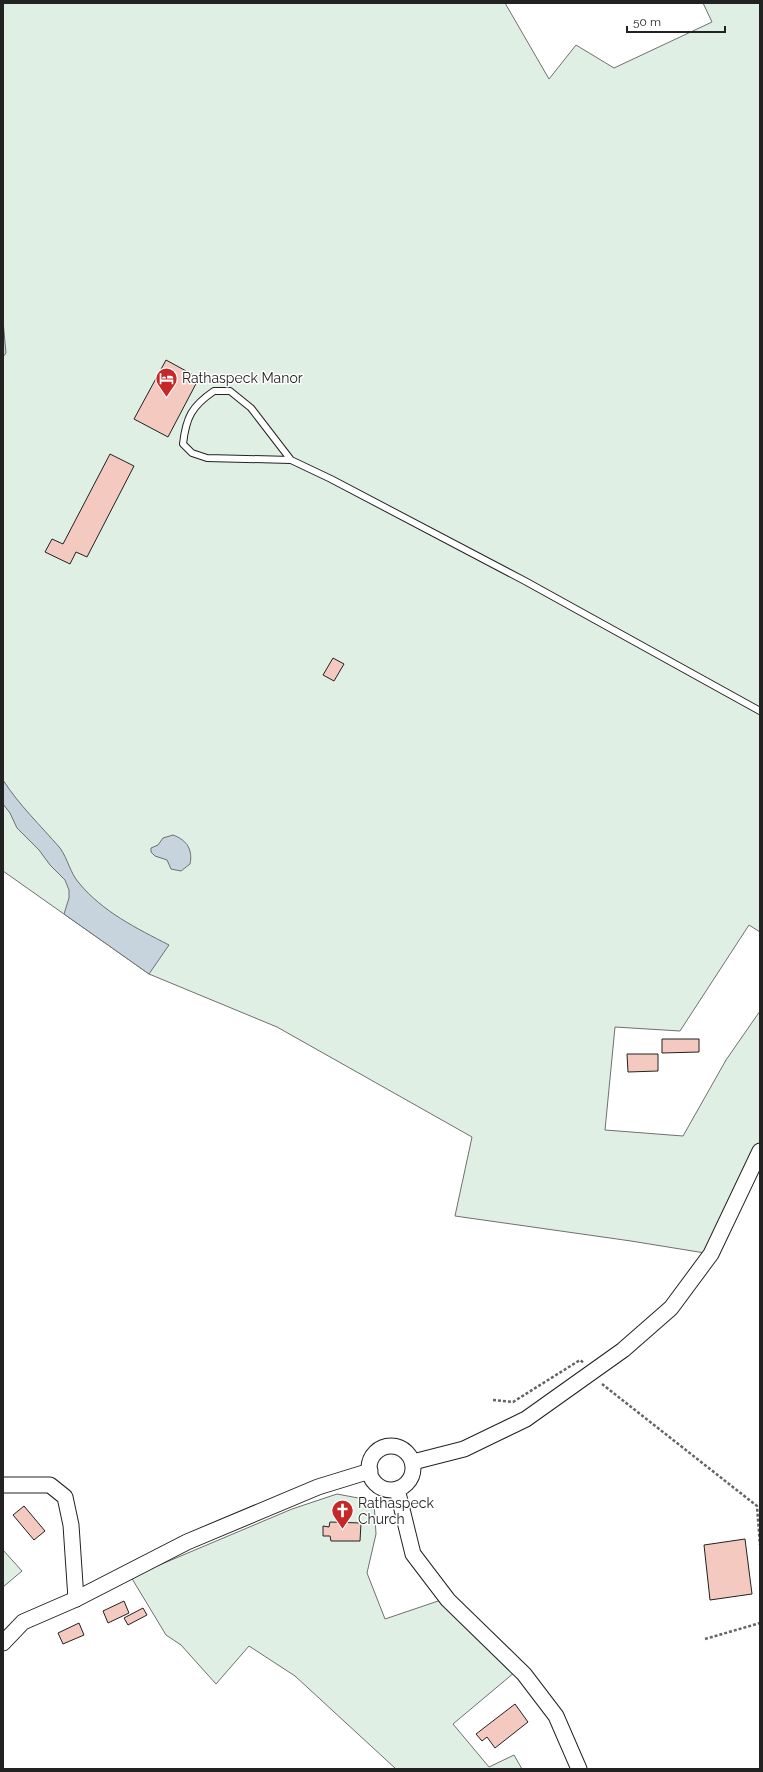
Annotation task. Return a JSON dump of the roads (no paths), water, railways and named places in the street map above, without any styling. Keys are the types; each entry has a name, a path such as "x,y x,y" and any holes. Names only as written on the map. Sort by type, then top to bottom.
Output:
{"street":[{"path":"413,1462 464,1450 526,1419 623,1350 671,1308 712,1254 760,1151"},
{"path":"398,1446 404,1450 413,1462 412,1475 409,1481 397,1489 390,1490 377,1484 370,1471 372,1457 383,1447 398,1446"},
{"path":"3,1642 23,1622 76,1599 187,1542 318,1487 370,1471"},
{"path":"3,1485 50,1485 65,1497 72,1525 76,1599"},
{"path":"397,1489 413,1554 448,1600 524,1674 556,1716 579,1769"}],"lane":[{"path":"291,460 251,408 230,391 214,391 191,411 184,429 183,444 192,453 207,458 291,460 331,479 518,577 760,711"}],"place":[{"name":"Rathaspeck Manor","path":"167,398"},
{"name":"Rathaspeck Church","path":"342,1530"}]}
